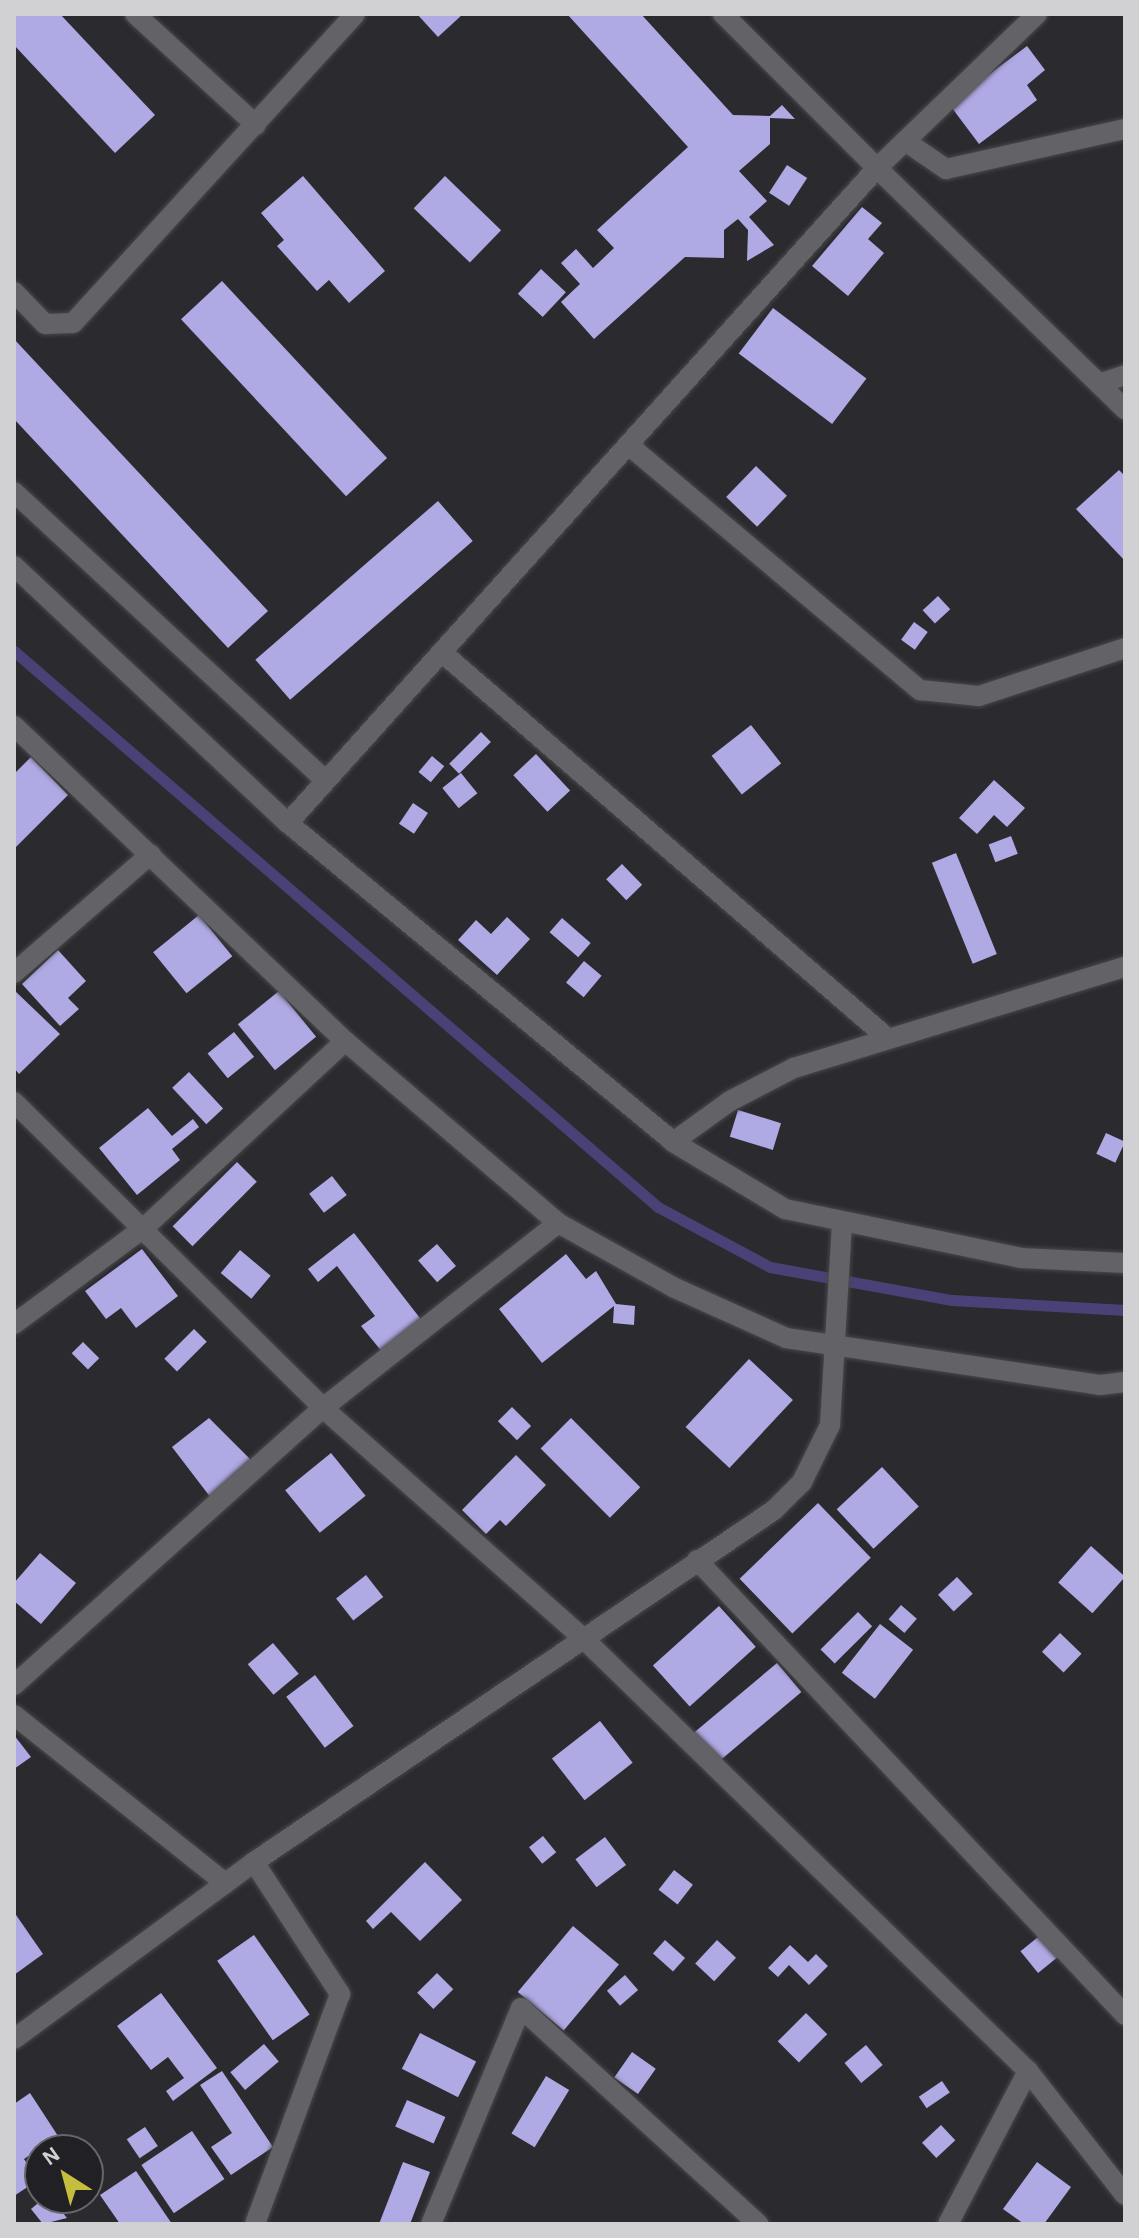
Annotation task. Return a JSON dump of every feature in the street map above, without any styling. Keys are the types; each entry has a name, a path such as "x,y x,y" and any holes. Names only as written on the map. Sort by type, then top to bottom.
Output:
{"street":[{"path":"135,14 256,125"},
{"path":"14,292 45,324 73,323 355,14"},
{"path":"723,14 1125,409"},
{"path":"288,823 445,655 877,168 1037,14"},
{"path":"905,141 946,169 1125,129"},
{"path":"1099,384 1125,375"},
{"path":"631,447 920,690 979,696 1125,648"},
{"path":"14,492 325,780"},
{"path":"14,566 288,823 673,1142 785,1209 1021,1258 1125,1263"},
{"path":"445,655 885,1036"},
{"path":"14,726 345,1041 558,1223 675,1288 786,1338 1100,1385 1125,1382"},
{"path":"14,973 151,854"},
{"path":"673,1142 730,1101 794,1068 885,1036 1125,967"},
{"path":"14,1324 145,1227 345,1041"},
{"path":"14,1102 145,1227 323,1408 583,1638 1028,2071 1125,2195"},
{"path":"14,2039 254,1862 774,1510 802,1482 830,1425 842,1222"},
{"path":"14,1685 323,1408 558,1223"},
{"path":"697,1560 1125,2015"},
{"path":"14,1715 225,1883"},
{"path":"254,1862 340,1994 255,2224"},
{"path":"431,2224 521,2008 758,2224"},
{"path":"948,2224 1028,2071"}],"building":[{"path":"14,14 60,14 155,115 115,153 14,45"},
{"path":"417,14 463,14 438,37"},
{"path":"567,14 641,14 733,115 770,116 782,105 795,119 770,118 770,144 739,171 767,201 749,217 774,245 747,261 748,230 738,219 724,230 724,258 685,257 594,339 561,302 580,284 561,263 576,249 593,268 614,248 597,230 688,147"},
{"path":"1027,46 1045,70 1027,85 1037,100 979,144 949,104"},
{"path":"787,165 807,178 789,206 769,193"},
{"path":"303,176 385,271 349,303 329,280 317,291 277,246 284,240 261,213"},
{"path":"445,176 501,230 470,263 414,208"},
{"path":"862,207 882,223 868,239 884,253 848,296 812,266"},
{"path":"541,269 566,292 543,317 518,294"},
{"path":"222,281 387,458 346,496 181,319"},
{"path":"773,308 866,378 832,424 739,354"},
{"path":"14,339 268,611 228,648 14,419"},
{"path":"756,466 787,496 757,527 726,497"},
{"path":"1119,470 1125,476 1125,561 1076,509"},
{"path":"438,501 473,541 290,700 255,660"},
{"path":"938,596 950,609 935,623 923,610"},
{"path":"914,622 928,632 915,650 901,640"},
{"path":"751,725 781,764 742,794 712,756"},
{"path":"481,732 491,742 459,774 449,764"},
{"path":"536,754 570,791 547,812 513,775"},
{"path":"432,756 444,766 431,782 419,772"},
{"path":"31,757 68,795 14,849 14,774"},
{"path":"461,773 477,793 459,808 442,788"},
{"path":"994,780 1025,808 1007,827 994,815 977,834 959,818"},
{"path":"413,803 428,813 414,834 399,824"},
{"path":"1011,836 1018,854 995,862 989,845"},
{"path":"956,853 997,954 973,964 932,863"},
{"path":"622,864 642,885 626,900 606,879"},
{"path":"199,915 232,956 187,993 153,952"},
{"path":"507,917 530,939 497,975 458,940 476,920 491,934"},
{"path":"562,918 591,943 578,957 550,932"},
{"path":"58,950 86,981 68,998 79,1009 60,1026 22,984"},
{"path":"584,961 602,976 584,997 566,982"},
{"path":"14,990 60,1034 19,1074 14,1068"},
{"path":"279,991 316,1037 275,1070 238,1024"},
{"path":"234,1032 254,1057 228,1078 208,1053"},
{"path":"189,1072 223,1109 206,1124 172,1088"},
{"path":"148,1108 172,1136 193,1119 199,1127 172,1149 180,1160 137,1195 99,1148"},
{"path":"738,1110 781,1123 773,1150 730,1137"},
{"path":"1106,1133 1125,1142 1115,1163 1096,1154"},
{"path":"237,1162 257,1182 192,1246 173,1226"},
{"path":"332,1176 347,1195 324,1213 309,1194"},
{"path":"354,1233 423,1322 383,1353 361,1326 375,1316 337,1266 318,1282 308,1269"},
{"path":"437,1244 456,1266 437,1282 418,1260"},
{"path":"142,1249 178,1296 136,1328 121,1308 106,1319 85,1291"},
{"path":"240,1250 271,1276 251,1299 221,1273"},
{"path":"566,1254 586,1279 596,1271 616,1304 635,1306 634,1325 613,1323 614,1306 542,1363 499,1309"},
{"path":"194,1329 207,1342 177,1371 164,1359"},
{"path":"83,1342 99,1358 88,1370 72,1353"},
{"path":"749,1359 793,1400 729,1468 686,1427"},
{"path":"512,1407 531,1426 517,1440 498,1421"},
{"path":"209,1418 255,1464 211,1498 172,1447"},
{"path":"571,1418 640,1487 610,1518 541,1448"},
{"path":"331,1453 366,1496 320,1533 285,1490"},
{"path":"516,1455 546,1485 506,1526 500,1520 486,1534 462,1510"},
{"path":"882,1467 919,1506 873,1549 837,1509"},
{"path":"818,1503 871,1558 792,1633 740,1579"},
{"path":"1091,1546 1125,1577 1092,1613 1058,1582"},
{"path":"40,1553 76,1583 41,1624 14,1601 14,1583"},
{"path":"366,1575 383,1597 353,1620 336,1598"},
{"path":"957,1577 973,1594 954,1612 938,1595"},
{"path":"901,1605 917,1619 904,1633 889,1619"},
{"path":"719,1606 756,1647 690,1706 653,1666"},
{"path":"858,1612 872,1626 835,1664 821,1649"},
{"path":"880,1624 913,1650 875,1699 842,1673"},
{"path":"1060,1633 1082,1654 1064,1673 1042,1652"},
{"path":"273,1643 299,1674 273,1695 248,1664"},
{"path":"777,1663 801,1692 709,1770 684,1741"},
{"path":"315,1675 354,1726 325,1748 286,1697"},
{"path":"600,1721 633,1763 585,1800 552,1759"},
{"path":"14,1735 31,1757 14,1769"},
{"path":"543,1836 556,1852 542,1864 529,1847"},
{"path":"605,1837 626,1865 597,1887 575,1859"},
{"path":"425,1862 462,1900 420,1941 391,1912 373,1929 366,1921"},
{"path":"674,1870 693,1885 678,1904 659,1890"},
{"path":"14,1912 43,1954 14,1975"},
{"path":"573,1926 619,1965 564,2030 518,1992"},
{"path":"1043,1933 1061,1955 1038,1973 1020,1951"},
{"path":"254,1935 310,2014 273,2040 217,1961"},
{"path":"665,1940 685,1958 673,1971 653,1953"},
{"path":"717,1940 736,1958 714,1981 695,1963"},
{"path":"790,1945 808,1962 816,1954 828,1966 809,1985 789,1965 778,1977 768,1968"},
{"path":"437,1973 453,1989 433,2009 417,1993"},
{"path":"625,1975 638,1990 620,2006 607,1991"},
{"path":"161,1993 217,2068 173,2101 166,2091 184,2078 168,2057 151,2070 117,2026"},
{"path":"806,2013 827,2034 799,2062 778,2041"},
{"path":"420,2033 476,2062 458,2097 402,2069"},
{"path":"264,2044 279,2062 245,2090 230,2072"},
{"path":"866,2045 883,2065 861,2083 845,2063"},
{"path":"632,2052 656,2069 638,2094 614,2077"},
{"path":"222,2071 273,2147 231,2175 211,2147 232,2133 200,2085"},
{"path":"546,2076 569,2090 535,2147 511,2133"},
{"path":"942,2081 950,2093 927,2108 919,2097"},
{"path":"30,2093 57,2134 24,2134 24,2189 14,2196 14,2104"},
{"path":"407,2100 445,2117 434,2144 395,2126"},
{"path":"941,2125 955,2140 936,2158 922,2143"},
{"path":"145,2127 158,2146 140,2158 127,2139"},
{"path":"192,2131 224,2179 174,2213 141,2165"},
{"path":"403,2162 430,2172 410,2224 379,2224"},
{"path":"1037,2162 1071,2187 1044,2224 1024,2224 1003,2209"},
{"path":"136,2171 172,2224 120,2224 104,2201 104,2192"},
{"path":"35,2214 64,2214 67,2218 43,2224"}],"waterway":[{"path":"14,651 658,1207 770,1267 952,1300 1125,1310"}]}
